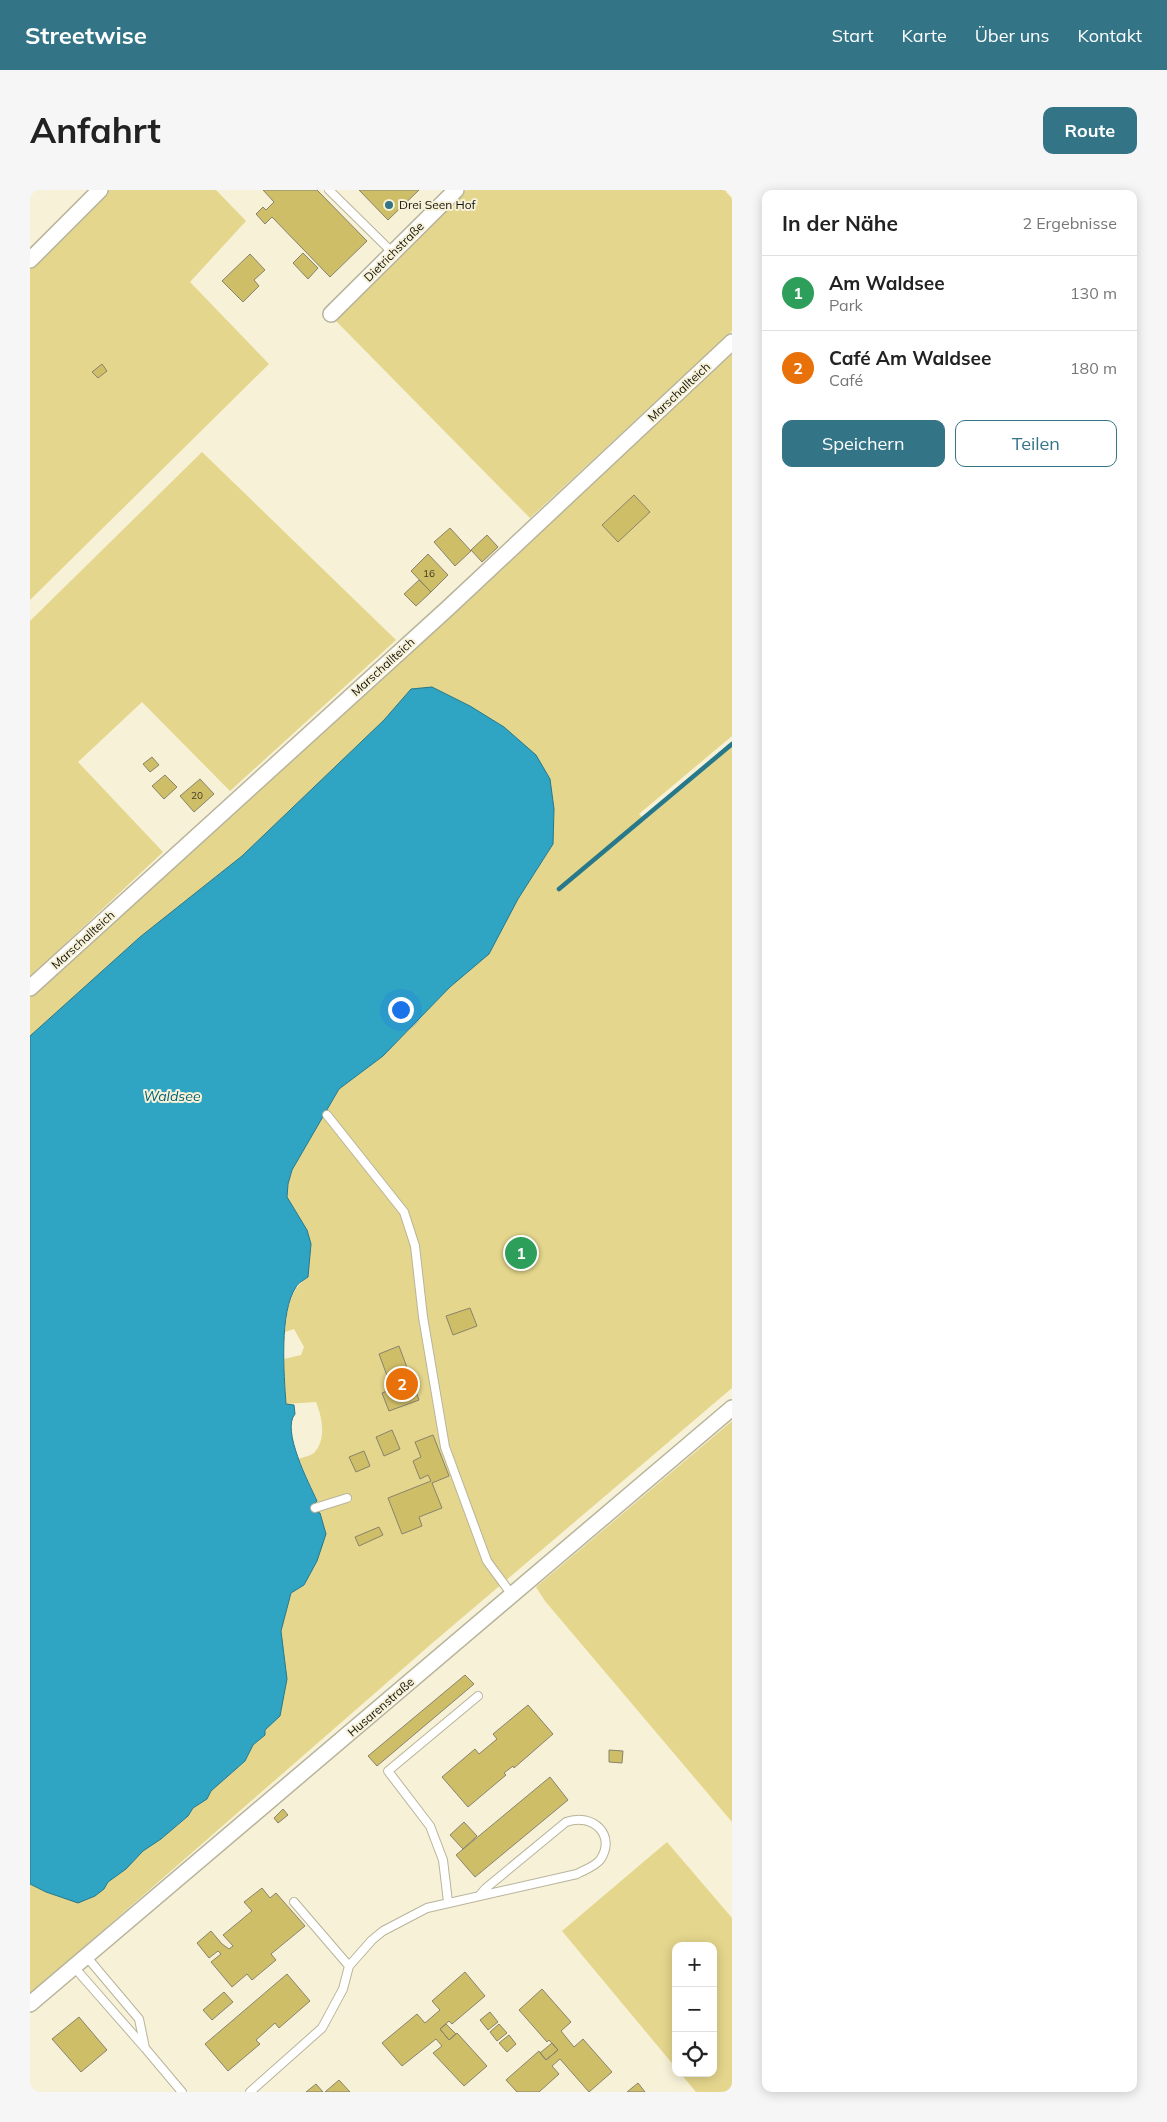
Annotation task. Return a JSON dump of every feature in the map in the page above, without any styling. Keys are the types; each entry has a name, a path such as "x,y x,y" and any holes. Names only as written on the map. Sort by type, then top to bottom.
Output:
{"street":[{"path":"30,260 100,190"},
{"name":"Dietrichstraße","path":"331,314 456,190"},
{"name":"Marschallteich","path":"30,988 447,609 732,342"},
{"name":"Husarenstraße","path":"30,2004 732,1408"}],"lane":[{"path":"329,190 393,253"},
{"path":"327,1114 404,1212 415,1246 423,1317 445,1447 488,1561 512,1596"},
{"path":"315,1508 347,1498"},
{"path":"448,1902 443,1860 430,1826 388,1771 478,1696"},
{"path":"250,2092 322,2028 343,1989 349,1966 372,1940 383,1931 427,1908 576,1874 594,1865 599,1860 604,1852 604,1835 599,1828 588,1820 574,1818 566,1822 486,1888 479,1896"},
{"path":"294,1902 349,1966"},
{"path":"86,1956 140,2019 146,2048"},
{"path":"74,1967 146,2048 182,2092"}],"shaded area":[{"path":"107,190 216,190 246,221 190,282 269,364 30,600 30,268"},
{"path":"466,190 728,190 726,192 732,198 732,331 530,518 336,321"},
{"path":"732,354 732,736 639,814 645,820 732,745 732,1388 430,1645 30,1994 30,1884 46,1892 104,1889 108,1882 124,1870 143,1851 161,1839 188,1816 193,1808 207,1799 211,1791 245,1761 253,1745 259,1741 265,1730 280,1716 287,1679 281,1631 291,1593 305,1585 316,1512 313,1503 317,1501 299,1459 314,1453 321,1441 322,1435 320,1414 316,1402 286,1404 284,1359 301,1355 304,1347 294,1329 285,1332 288,1308 292,1295 308,1277 293,1209 287,1197 288,1184 292,1170 339,1089 383,1056 456,981 489,954 518,899 553,844 504,727 493,720 411,689 384,720 242,856 140,937 30,1036 30,995"},
{"path":"202,452 396,640 230,791 142,702 78,762 163,852 30,977 30,621"},
{"path":"732,1421 732,1822 545,1601 536,1587"},
{"path":"667,1842 732,1918 732,2092 696,2092 683,2077 717,2077 717,1942 672,1942 672,2063 562,1931"}],"water":[{"name":"Waldsee","path":"432,687 470,706 504,727 536,755 550,779 554,809 553,844 518,899 489,954 450,987 383,1056 339,1089 292,1170 287,1197 307,1230 311,1244 308,1277 296,1287 287,1312 284,1344 286,1404 294,1405 295,1414 291,1432 298,1457 317,1501 314,1504 316,1512 320,1513 326,1534 317,1561 304,1585 291,1593 281,1631 287,1679 280,1716 265,1730 265,1735 253,1745 245,1761 211,1791 207,1799 193,1808 188,1816 161,1839 143,1851 126,1869 108,1882 104,1889 95,1896 78,1903 46,1892 30,1884 30,1036 140,937 242,856 384,720 411,689"}],"building":[{"path":"263,190 317,190 367,241 330,277 272,217 265,224 256,214 263,207 266,210 274,202"},
{"name":"Drei Seen Hof","path":"359,190 419,190 388,220"},
{"path":"303,253 318,268 308,279 293,263"},
{"path":"250,254 265,270 254,280 259,286 243,302 222,281"},
{"path":"102,364 107,371 98,378 92,372"},
{"path":"634,495 650,512 618,542 602,525"},
{"path":"450,528 471,551 455,566 434,542"},
{"path":"487,535 498,547 482,562 471,550"},
{"path":"428,554 448,575 431,592 411,571"},
{"path":"419,580 431,592 416,606 404,594"},
{"path":"152,757 159,765 150,772 143,764"},
{"path":"165,775 177,787 164,799 152,786"},
{"path":"200,779 214,794 194,812 180,796"},
{"path":"470,1308 477,1326 453,1335 446,1316"},
{"path":"399,1346 419,1400 389,1411 382,1393 392,1389 379,1354"},
{"path":"392,1430 400,1449 384,1456 376,1437"},
{"path":"433,1435 449,1476 432,1483 442,1508 419,1517 422,1526 402,1534 388,1498 431,1481 428,1475 420,1479 413,1461 421,1457 415,1442"},
{"path":"364,1451 370,1466 356,1472 349,1457"},
{"path":"379,1527 383,1535 359,1546 355,1537"},
{"path":"465,1675 474,1684 377,1766 368,1756"},
{"path":"528,1705 553,1734 514,1768 513,1766 504,1773 506,1775 468,1807 442,1777 475,1749 479,1754 497,1739 493,1734"},
{"path":"609,1750 623,1751 622,1763 609,1762"},
{"path":"550,1777 568,1800 475,1877 456,1855"},
{"path":"283,1809 288,1815 278,1823 274,1818"},
{"path":"464,1822 477,1836 463,1849 450,1835"},
{"path":"262,1888 270,1898 276,1893 305,1926 271,1954 276,1960 252,1980 247,1974 232,1987 211,1962 221,1954 218,1951 209,1958 197,1943 211,1931 229,1949 233,1946 223,1935 252,1911 244,1902"},
{"path":"465,1972 485,1996 452,2024 449,2021 440,2029 449,2040 457,2033 487,2066 464,2086 433,2053 442,2046 436,2039 402,2066 382,2043 417,2014 425,2023 440,2010 432,2001"},
{"path":"287,1974 310,2001 279,2028 275,2023 256,2040 260,2044 228,2071 205,2044"},
{"path":"542,1989 571,2022 561,2031 574,2047 583,2039 612,2072 589,2092 560,2059 552,2066 559,2074 539,2092 517,2092 506,2080 539,2051 546,2060 558,2050 549,2040 547,2042 519,2010"},
{"path":"224,1992 233,2002 212,2020 203,2010"},
{"path":"490,2012 498,2022 488,2030 480,2020"},
{"path":"79,2017 107,2050 81,2072 52,2039"},
{"path":"446,2024 456,2034 449,2040 440,2029"},
{"path":"499,2024 507,2033 497,2041 490,2032"},
{"path":"509,2035 516,2044 507,2052 499,2043"},
{"path":"552,2043 558,2050 546,2060 540,2053"},
{"path":"339,2080 350,2092 325,2092"},
{"path":"638,2083 645,2092 627,2092"},
{"path":"316,2084 323,2092 306,2092"}],"waterway":[{"path":"559,889 732,744"}],"place":[{"name":"Drei Seen Hof","path":"389,205"},
{"name":"Am Waldsee","path":"521,1253"},
{"name":"Café Am Waldsee","path":"402,1384"}]}
